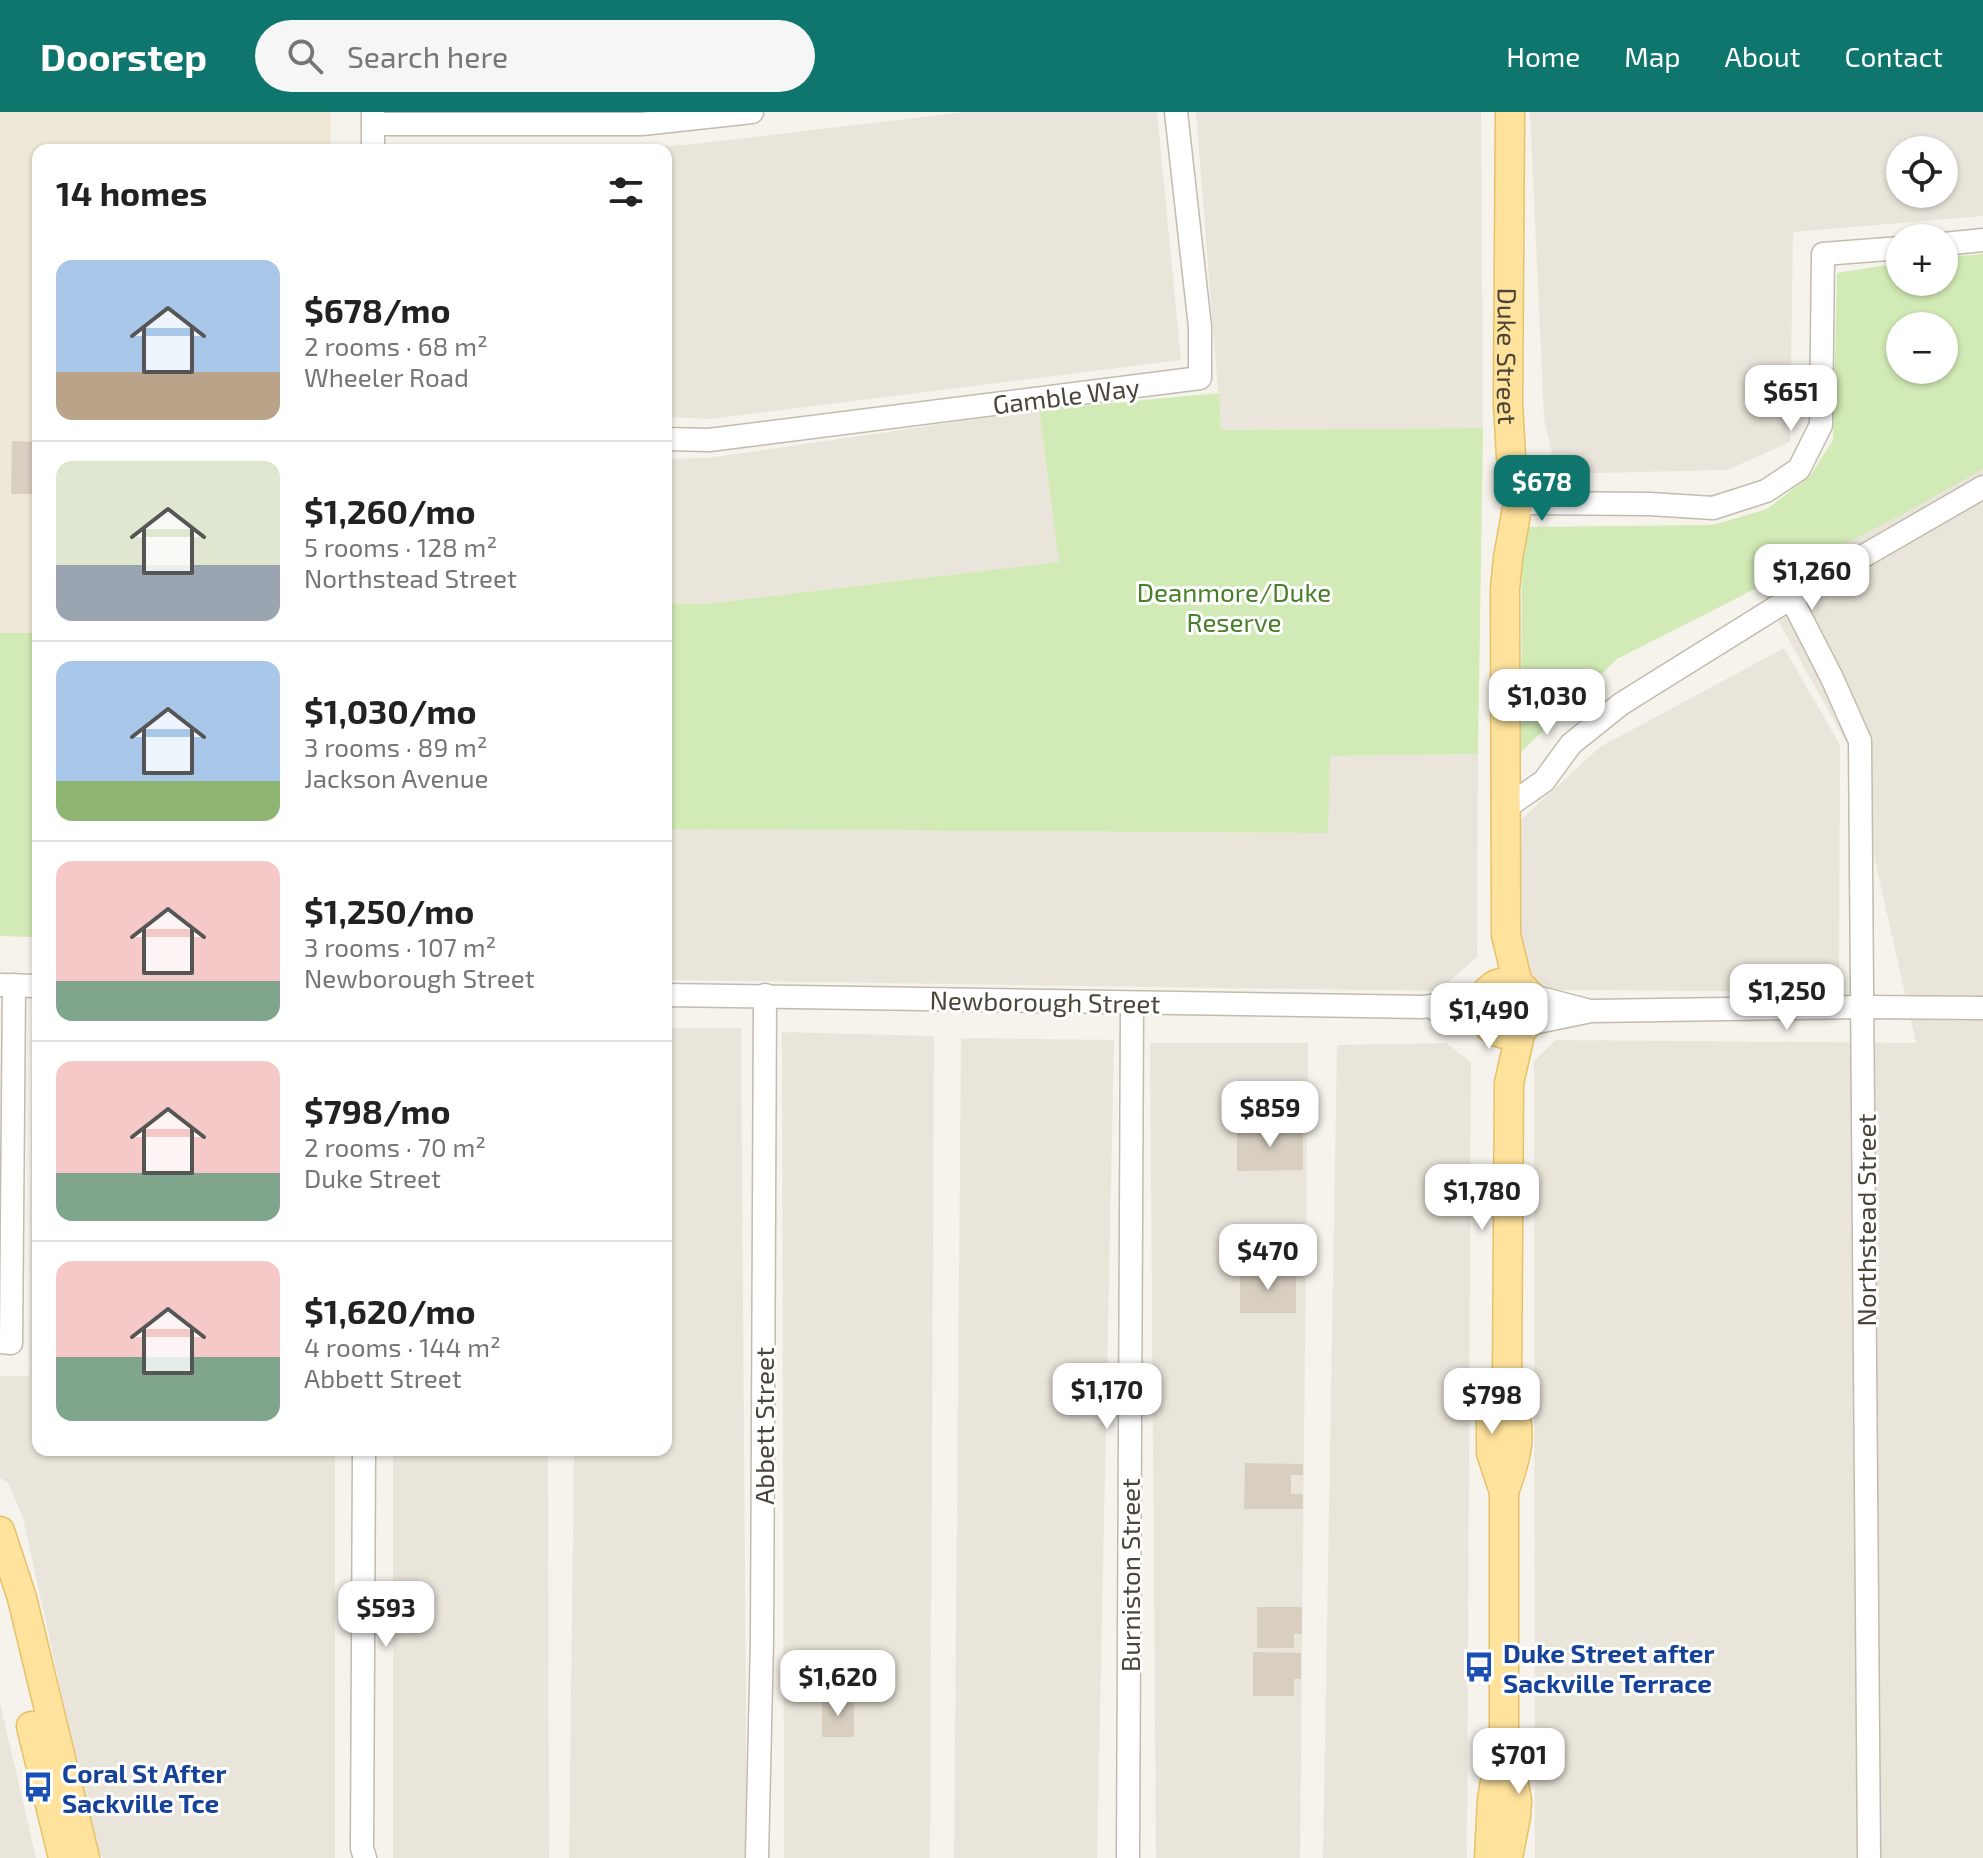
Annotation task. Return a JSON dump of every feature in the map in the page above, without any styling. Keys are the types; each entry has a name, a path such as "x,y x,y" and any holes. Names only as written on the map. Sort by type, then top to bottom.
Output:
{"main road":[{"name":"Duke Street","path":"1489,1858 1492,1800 1504,1728 1504,1492 1491,1453 1491,1421 1507,1381 1509,1083 1500,1002 1506,935 1505,589 1518,503 1508,403 1510,112"},
{"name":"Duke Street","path":"1500,1002 1533,1007 1524,1027 1509,1083"},
{"path":"0,1531 22,1598 85,1858"},
{"path":"0,1584 63,1858"},
{"name":"Duke Street","path":"1504,1728 1517,1801 1508,1858"}],"street":[{"path":"373,144 373,118 642,124 685,116 752,112"},
{"name":"Gamble Way","path":"672,439 709,440 1200,378 1200,327 1176,112"},
{"path":"1958,243 1983,240"},
{"path":"1518,503 1713,508 1766,491 1799,469 1821,425 1823,254 1886,249"},
{"path":"1504,809 1544,781 1571,744 1621,704 1791,598 1983,487"},
{"name":"Northstead Street","path":"1791,598 1860,741 1869,1858"},
{"path":"5,1342 7,985 32,986"},
{"name":"Newborough Street","path":"672,995 1423,1007 1500,1002 1591,1011 1983,1008"},
{"name":"Abbett Street","path":"757,1858 762,1624 765,995"},
{"name":"Burniston Street","path":"1128,1858 1132,1004"},
{"name":"Newborough Street","path":"1524,1027 1591,1011"},
{"path":"361,1855 364,1456"}],"shaded area":[{"path":"0,112 331,112 331,144 32,144 32,937 0,936"},
{"path":"965,112 1157,112 1181,360 711,419 672,417 672,146"},
{"path":"1196,112 1481,112 1483,428 1221,430"},
{"path":"1530,112 1983,112 1983,216 1793,232 1790,442 1727,470 1557,474 1544,419"},
{"path":"1039,410 1059,562 705,604 672,603 672,459 708,458"},
{"path":"1983,457 1983,1858 1535,1858 1534,1061 1556,1040 1916,1043 1850,749 1763,594"},
{"path":"1784,648 1840,745 1839,992 1553,990 1510,958 1514,826 1600,747"},
{"path":"1478,754 1477,957 1438,991 672,980 672,829 1328,833 1329,756"},
{"path":"32,1017 32,1456 335,1456 335,1858 103,1858 95,1845 23,1518 8,1483 0,1478 0,1376 29,1376"},
{"path":"672,1028 741,1028 747,1858 569,1858 574,1456 672,1456"},
{"path":"782,1032 934,1036 930,1858 784,1858"},
{"path":"961,1038 1114,1040 1097,1858 954,1858"},
{"path":"1150,1043 1308,1043 1300,1858 1156,1858"},
{"path":"1446,1043 1471,1062 1467,1858 1323,1858 1337,1045"},
{"path":"393,1456 548,1456 549,1858 393,1858"},
{"path":"0,1703 36,1858 0,1858"}],"green space":[{"path":"1983,254 1983,469 1903,514 1617,659 1521,752 1522,527 1713,525 1767,509 1810,476 1833,440 1837,273 1886,265 1886,296 1958,296 1958,256"},
{"name":"Deanmore/Duke Reserve","path":"1219,393 1221,430 1483,428 1478,754 1330,756 1328,833 672,829 672,603 705,604 1059,562 1039,410"},
{"path":"0,633 32,633 32,937 0,936"}],"building":[{"path":"12,441 32,442 32,494 11,494"},
{"path":"1245,1095 1305,1095 1305,1122 1245,1122"},
{"path":"1303,1127 1303,1170 1237,1171 1237,1128"},
{"path":"1240,1272 1296,1272 1296,1313 1240,1313"},
{"path":"1245,1463 1303,1464 1303,1475 1291,1475 1291,1494 1303,1494 1303,1509 1244,1509"},
{"path":"1257,1607 1302,1607 1302,1634 1294,1634 1294,1648 1257,1648"},
{"path":"1253,1652 1301,1653 1301,1679 1294,1679 1294,1696 1253,1696"},
{"path":"854,1699 854,1737 822,1737 822,1700"}],"place":[{"name":"Duke Street after Sackville Terrace","path":"1479,1667"},
{"name":"Coral St After Sackville Tce","path":"38,1787"}]}
